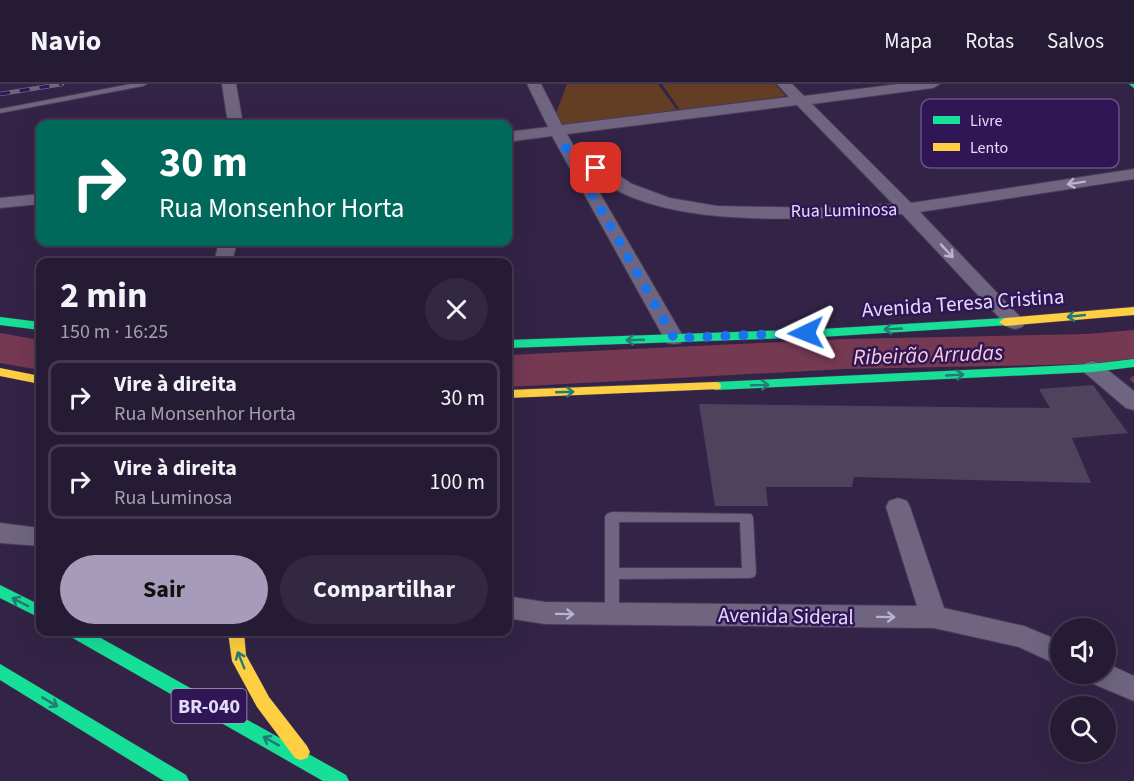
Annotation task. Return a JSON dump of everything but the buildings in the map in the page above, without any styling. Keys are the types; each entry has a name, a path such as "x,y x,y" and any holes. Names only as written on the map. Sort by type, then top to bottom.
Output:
{"main road":[{"name":"Avenida Teresa Cristina","path":"512,344 1015,323 1134,311"},
{"path":"0,321 36,326"},
{"path":"512,394 1092,368 1134,363"},
{"path":"0,372 36,379"},
{"path":"0,591 36,610"},
{"name":"BR-040","path":"84,636 340,781"},
{"path":"236,636 238,656 263,702 307,761"},
{"path":"0,671 180,781"}],"street":[{"path":"229,84 235,120"},
{"path":"784,84 1015,323"},
{"path":"512,136 933,84"},
{"path":"536,85 556,130 674,338"},
{"name":"Rua Luminosa","path":"566,148 626,188 667,203 729,211 822,213 907,209 1134,174"},
{"path":"0,204 36,200"},
{"path":"1092,368 1134,403"},
{"path":"898,507 934,617"},
{"path":"0,533 36,537"},
{"name":"Avenida Sideral","path":"512,608 545,614 934,617 1024,637 1050,649"},
{"path":"1116,681 1134,689"}],"lane":[{"path":"0,111 143,84"},
{"path":"612,574 749,573 746,516 612,517 612,574 612,614"}],"shaded area":[{"path":"567,84 658,84 677,110 563,126 555,116"},
{"path":"662,84 775,84 786,96 680,110"}],"waterway":[{"name":"Ribeirão Arrudas","path":"512,371 844,354 1087,349 1134,345"},
{"name":"Ribeirão Arrudas","path":"0,348 36,354"},
{"path":"1087,349 1104,362"}],"railway":[{"path":"0,94 62,84"}],"traffic: fast":[{"path":"0,321 36,326"},
{"path":"512,344 821,333 1005,322"},
{"path":"715,386 1092,368 1134,363"},
{"path":"0,591 36,610"},
{"path":"84,636 340,781"},
{"path":"0,671 180,781"}],"traffic: slow":[{"path":"1005,322 1134,311"},
{"path":"0,372 36,379"},
{"path":"512,394 715,386"},
{"path":"236,636 238,656 263,702 301,752"}],"route":[{"path":"596,168 566,148 674,338 806,333"}]}
